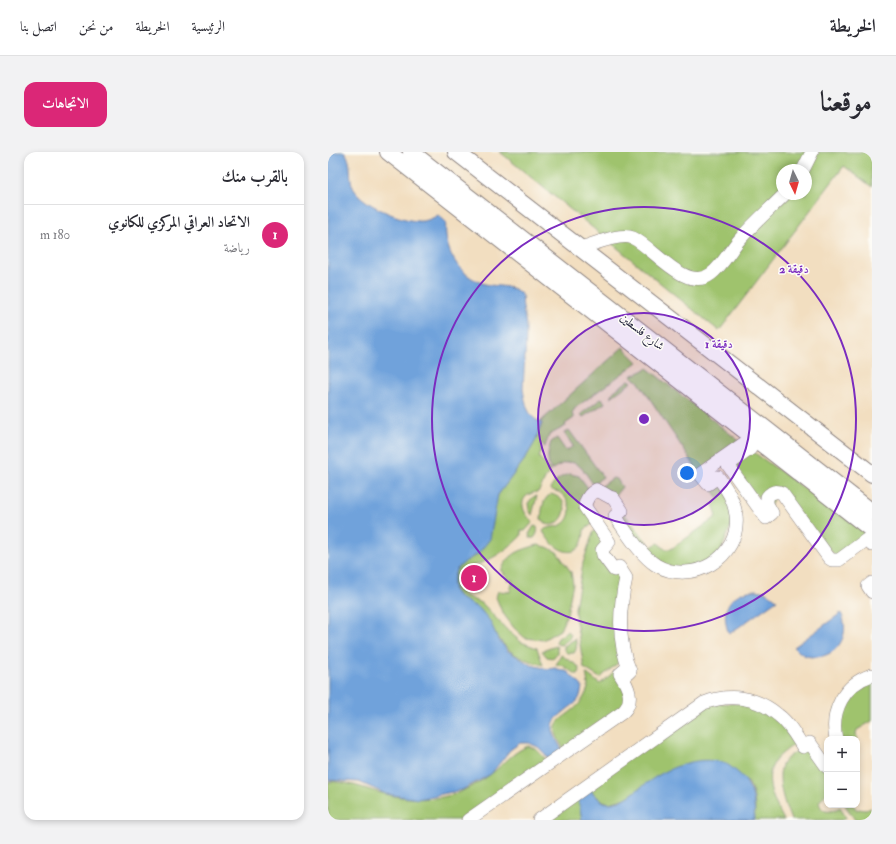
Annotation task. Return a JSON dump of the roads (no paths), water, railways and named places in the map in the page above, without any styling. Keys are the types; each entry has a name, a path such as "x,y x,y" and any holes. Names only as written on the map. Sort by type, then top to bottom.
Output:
{"main road":[{"path":"388,152 872,530"},
{"name":"شارع فلسطين","path":"412,152 872,512"},
{"path":"456,152 872,474"}],"street":[{"path":"806,164 812,152"},
{"path":"580,248 619,236 633,238 678,272 688,277 703,277 710,275 716,269 749,229 779,200"},
{"path":"468,820 623,712 627,707 630,692 620,674 626,669 628,673 630,671 621,633 620,609 626,578 619,567 614,570 603,555 602,550 609,542 585,507 590,493 596,490 597,492 604,493 613,498 622,511 615,516 645,555 655,564 675,572 692,572 705,568 717,561 727,550 734,536 736,520 731,495 718,477 708,484 700,474 744,444 750,449 728,465 766,518 772,513 767,504 767,497 772,492 779,492 782,493 828,558 832,560 839,560 866,540 872,545"},
{"path":"872,583 868,586 872,592"},
{"path":"835,736 834,718 840,701 858,681 872,675"},
{"path":"539,820 704,703 716,698 731,697 747,699 762,704 779,715 789,726 803,747 810,743 824,763"}],"water":[{"path":"328,152 345,152 350,164 352,185 363,199 383,211 405,219 423,221 438,215 446,222 447,242 454,260 467,275 485,284 515,289 522,296 526,329 523,388 526,404 530,413 542,423 535,442 525,459 498,495 490,539 478,554 466,561 456,570 453,583 454,590 460,598 480,609 490,621 498,639 508,651 531,665 548,669 555,668 568,672 582,686 578,700 555,720 553,727 557,741 569,760 599,799 607,803 614,803 628,797 652,779 671,769 692,762 703,760 714,761 728,765 746,781 752,793 754,820 582,820 579,803 576,796 545,754 538,747 529,743 520,743 510,750 491,774 462,790 418,799 386,794 359,782 328,780"},
{"path":"756,590 766,592 777,600 729,634 725,617 729,603 739,594"},
{"path":"841,613 845,628 844,635 837,648 831,653 824,656 810,657 794,647"}],"place":[{"name":"الاتحاد العراقي المركزي للكانوي","path":"474,578"}]}
